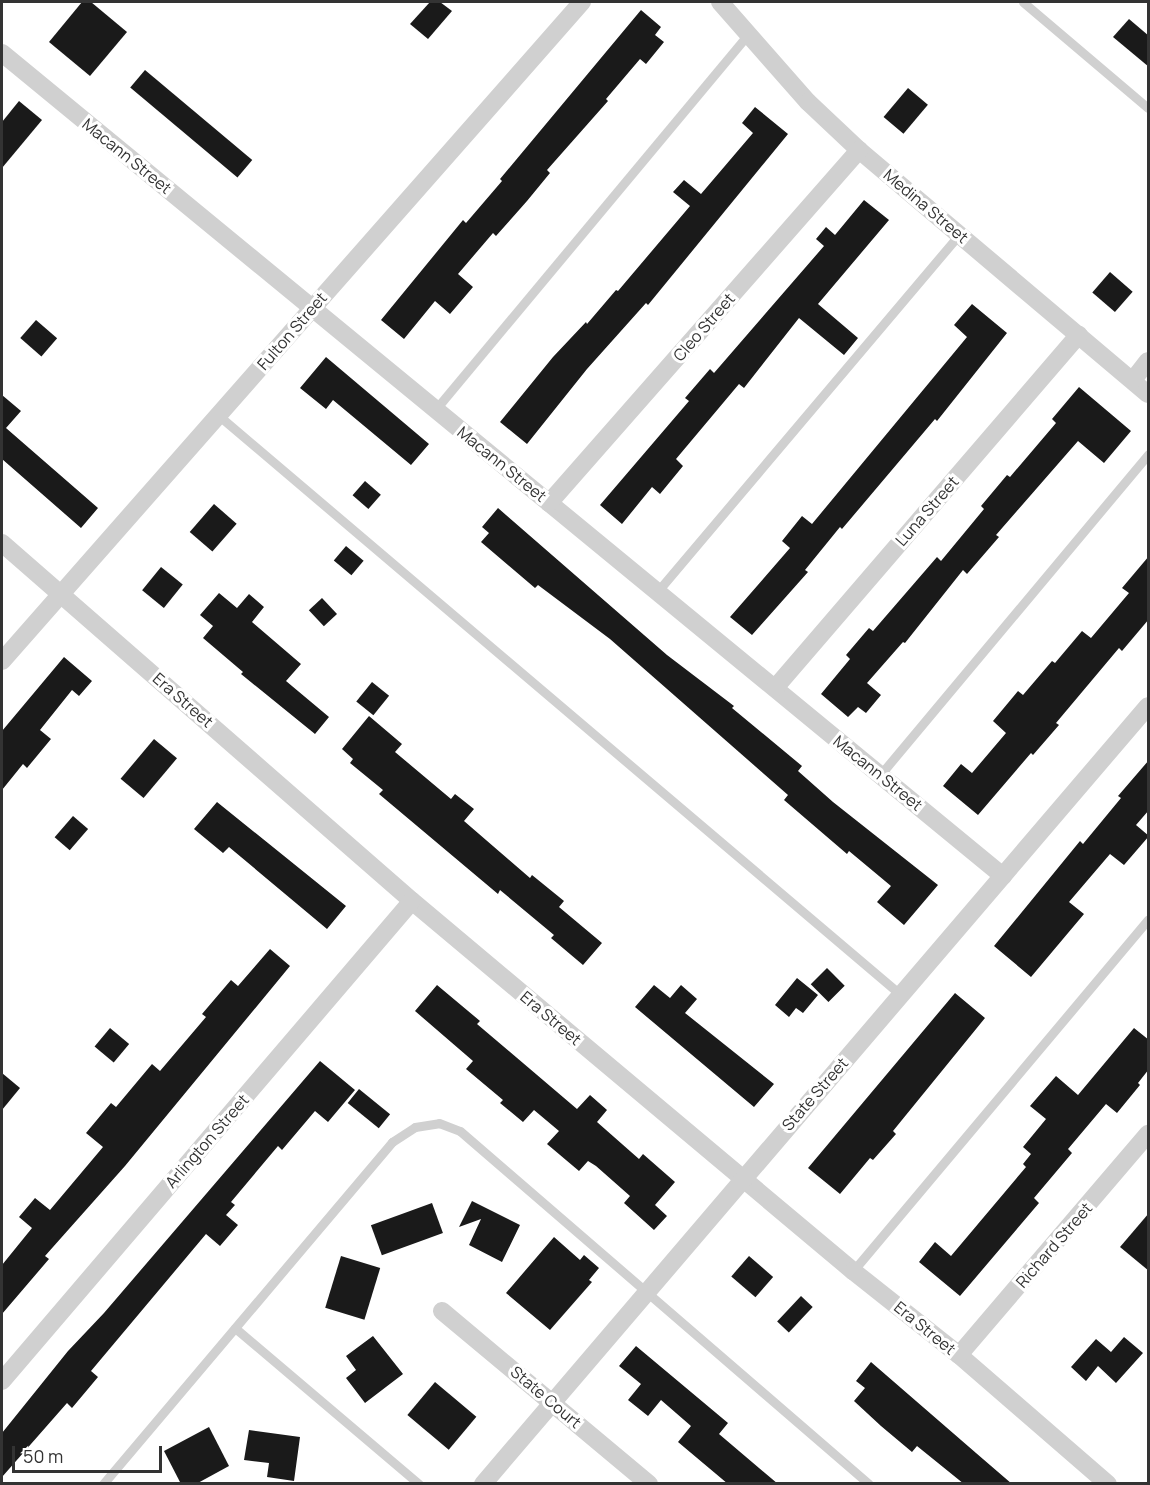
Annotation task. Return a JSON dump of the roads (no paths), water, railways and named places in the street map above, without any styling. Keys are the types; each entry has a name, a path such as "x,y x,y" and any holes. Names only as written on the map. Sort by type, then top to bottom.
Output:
{"street":[{"name":"Fulton Street","path":"2,661 582,2"},
{"name":"Medina Street","path":"720,2 808,102 859,150 1149,394"},
{"name":"Macann Street","path":"2,53 1003,876"},
{"name":"Cleo Street","path":"549,504 859,150"},
{"name":"Luna Street","path":"775,688 1079,335"},
{"path":"1133,380 1149,362"},
{"name":"Era Street","path":"2,543 412,901 853,1271 958,1355 1108,1484"},
{"name":"State Street","path":"483,1484 1149,706"},
{"name":"Arlington Street","path":"2,1381 412,901"},
{"name":"Richard Street","path":"958,1355 1149,1134"},
{"name":"State Court","path":"442,1311 555,1402 649,1484"}],"lane":[{"path":"1023,2 1149,108"},
{"path":"435,410 748,34"},
{"path":"657,592 959,234"},
{"path":"218,415 901,995"},
{"path":"880,775 1149,454"},
{"path":"853,1271 1149,920"},
{"path":"103,1484 392,1142 416,1127 439,1123 460,1131 868,1484"},
{"path":"235,1328 419,1484"}]}
